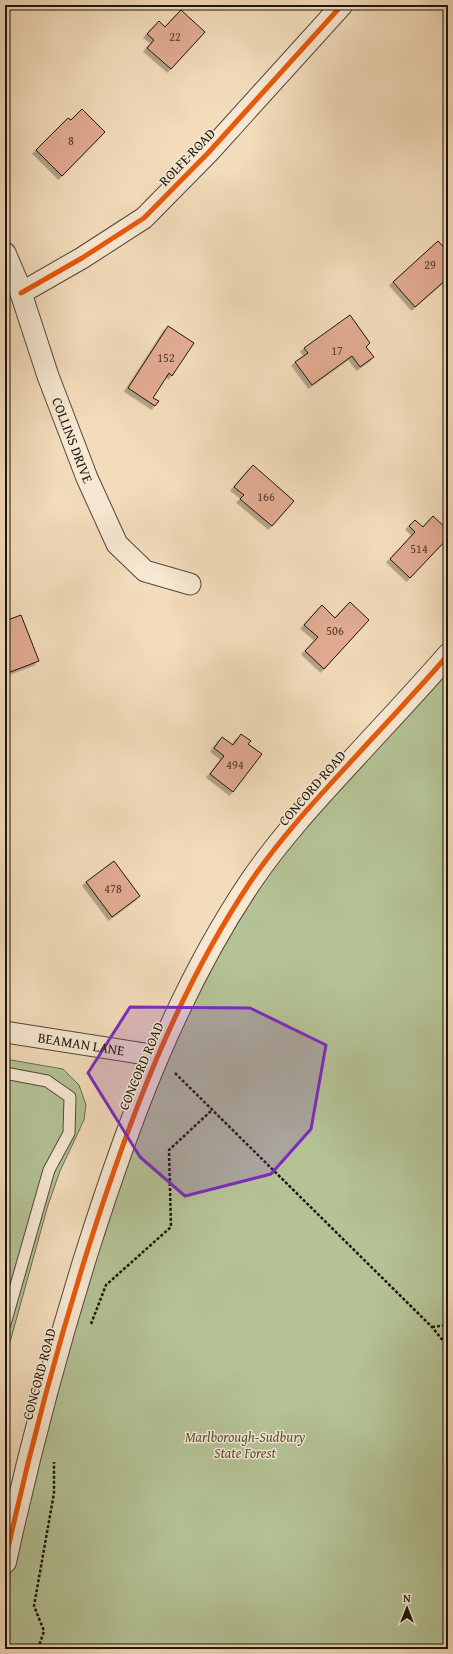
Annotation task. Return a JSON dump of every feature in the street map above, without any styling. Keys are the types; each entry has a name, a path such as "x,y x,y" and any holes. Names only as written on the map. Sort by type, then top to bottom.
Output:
{"street":[{"name":"ROLFE ROAD","path":"21,293 82,258 144,218 208,153 342,5"},
{"name":"COLLINS DRIVE","path":"5,253 21,293 48,376 87,478 117,544 146,570 190,584"},
{"name":"CONCORD ROAD","path":"5,1562 28,1463 69,1311 117,1161 158,1056 199,968 224,922 253,878 319,796 448,655"},
{"name":"BEAMAN LANE","path":"5,1032 158,1056"}],"lane":[{"path":"5,1074 47,1081 70,1096 69,1133 49,1170 5,1324"}],"path":[{"path":"158,1056 432,1327 448,1347"},
{"path":"90,1328 106,1285 171,1227 169,1150 212,1110"},
{"path":"432,1327 448,1325"},
{"path":"38,1649 44,1631 34,1606 54,1493 54,1457"}],"highlighted area":[{"path":"130,1007 250,1008 326,1045 311,1129 271,1174 185,1196 140,1157 88,1073"}],"green space":[{"name":"Marlborough-Sudbury State Forest","path":"448,658 448,1649 5,1649 11,1560 18,1512 124,1163 188,1011 254,887"},
{"path":"5,1059 63,1069 79,1085 86,1105 84,1120 60,1171 48,1205 5,1360"}],"building":[{"path":"181,10 205,32 171,69 147,48 154,40 147,34 159,21 165,27"},
{"path":"82,109 105,132 62,176 36,150 68,118 71,120"},
{"path":"438,241 448,252 448,278 415,307 393,282"},
{"path":"350,315 370,343 366,347 374,357 360,367 352,356 312,385 295,362 308,353 304,348"},
{"path":"168,326 194,343 172,376 169,373 153,398 159,401 155,406 128,388"},
{"path":"253,465 294,501 272,526 240,499 244,495 234,487"},
{"path":"433,516 448,530 448,538 410,578 390,559 415,532 409,526 415,520 423,527"},
{"path":"350,602 369,620 324,669 305,651 318,637 304,625 322,605 335,618"},
{"path":"21,615 39,661 5,674 5,660 7,660 5,653 5,621"},
{"path":"241,734 251,741 248,744 262,754 233,792 210,774 224,756 214,748 222,737 233,745"},
{"path":"114,861 140,896 112,917 86,882"},
{"path":"5,914 9,914 7,943 5,942"}],"cycle path":[{"path":"21,293 82,258 144,218 208,153 342,5"},
{"path":"5,1562 43,1406 87,1252 119,1156 137,1108 156,1060 199,968 251,881 278,845 307,810 448,655"}]}
